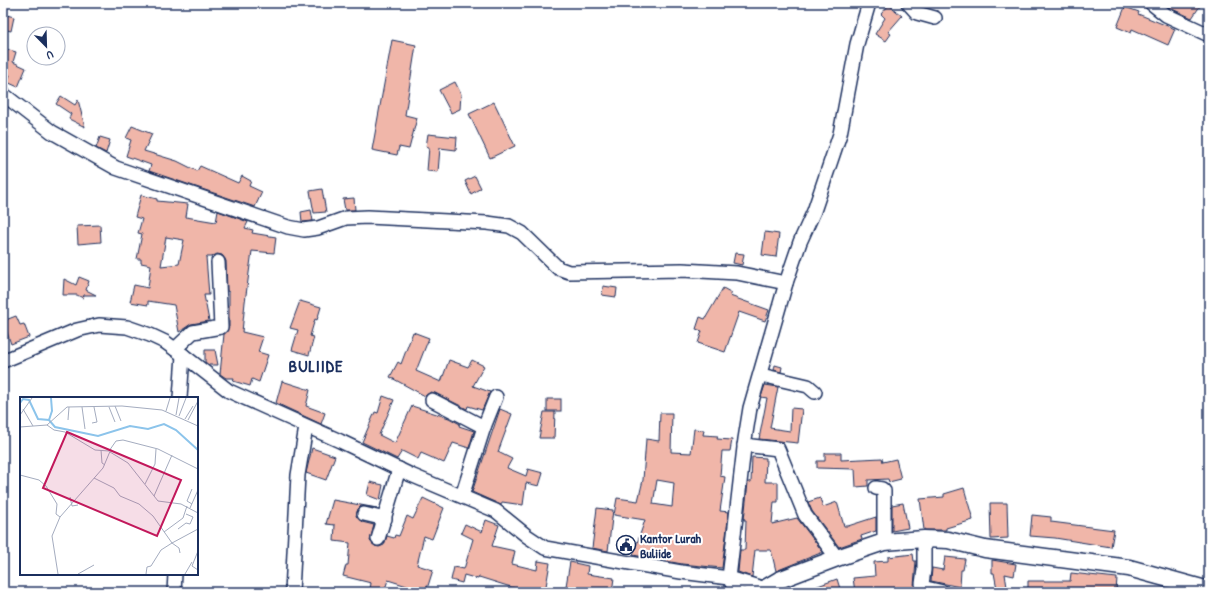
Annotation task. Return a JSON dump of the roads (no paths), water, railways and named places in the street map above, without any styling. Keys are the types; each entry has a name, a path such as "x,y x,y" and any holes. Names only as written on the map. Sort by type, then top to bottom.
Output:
{"street":[{"path":"737,592 729,578 744,445 750,408 761,375 786,283 800,242 814,211 840,134 857,44 868,3"},
{"path":"908,3 917,13 935,18"},
{"path":"1151,3 1166,15 1209,35"},
{"path":"3,94 52,132 116,168 288,228 304,230 318,228 346,218 368,217 395,217 487,223 509,226 522,233 558,268 569,272 682,270 737,273 786,283"},
{"path":"180,397 179,352 193,332 221,327 218,262"},
{"path":"3,361 77,330 99,325 127,327 150,335 179,352 229,391 399,469 496,511 527,536 550,550 681,572 729,578 760,590 837,558 884,542 924,539 948,540 985,549 1129,568 1209,590"},
{"path":"761,375 808,386 815,392"},
{"path":"462,496 484,427 496,397"},
{"path":"432,400 484,427"},
{"path":"292,592 298,475 306,427"},
{"path":"744,445 778,449 805,515 837,558"},
{"path":"378,539 399,469"},
{"path":"876,488 884,491 884,542"},
{"path":"364,514 385,519"},
{"path":"924,539 924,570 922,584 926,588 943,592"},
{"path":"174,592 175,575"}],"place":[{"name":"Kantor Lurah Buliide","path":"626,545"}],"district":[{"name":"BULIIDE","path":"316,365"}]}
